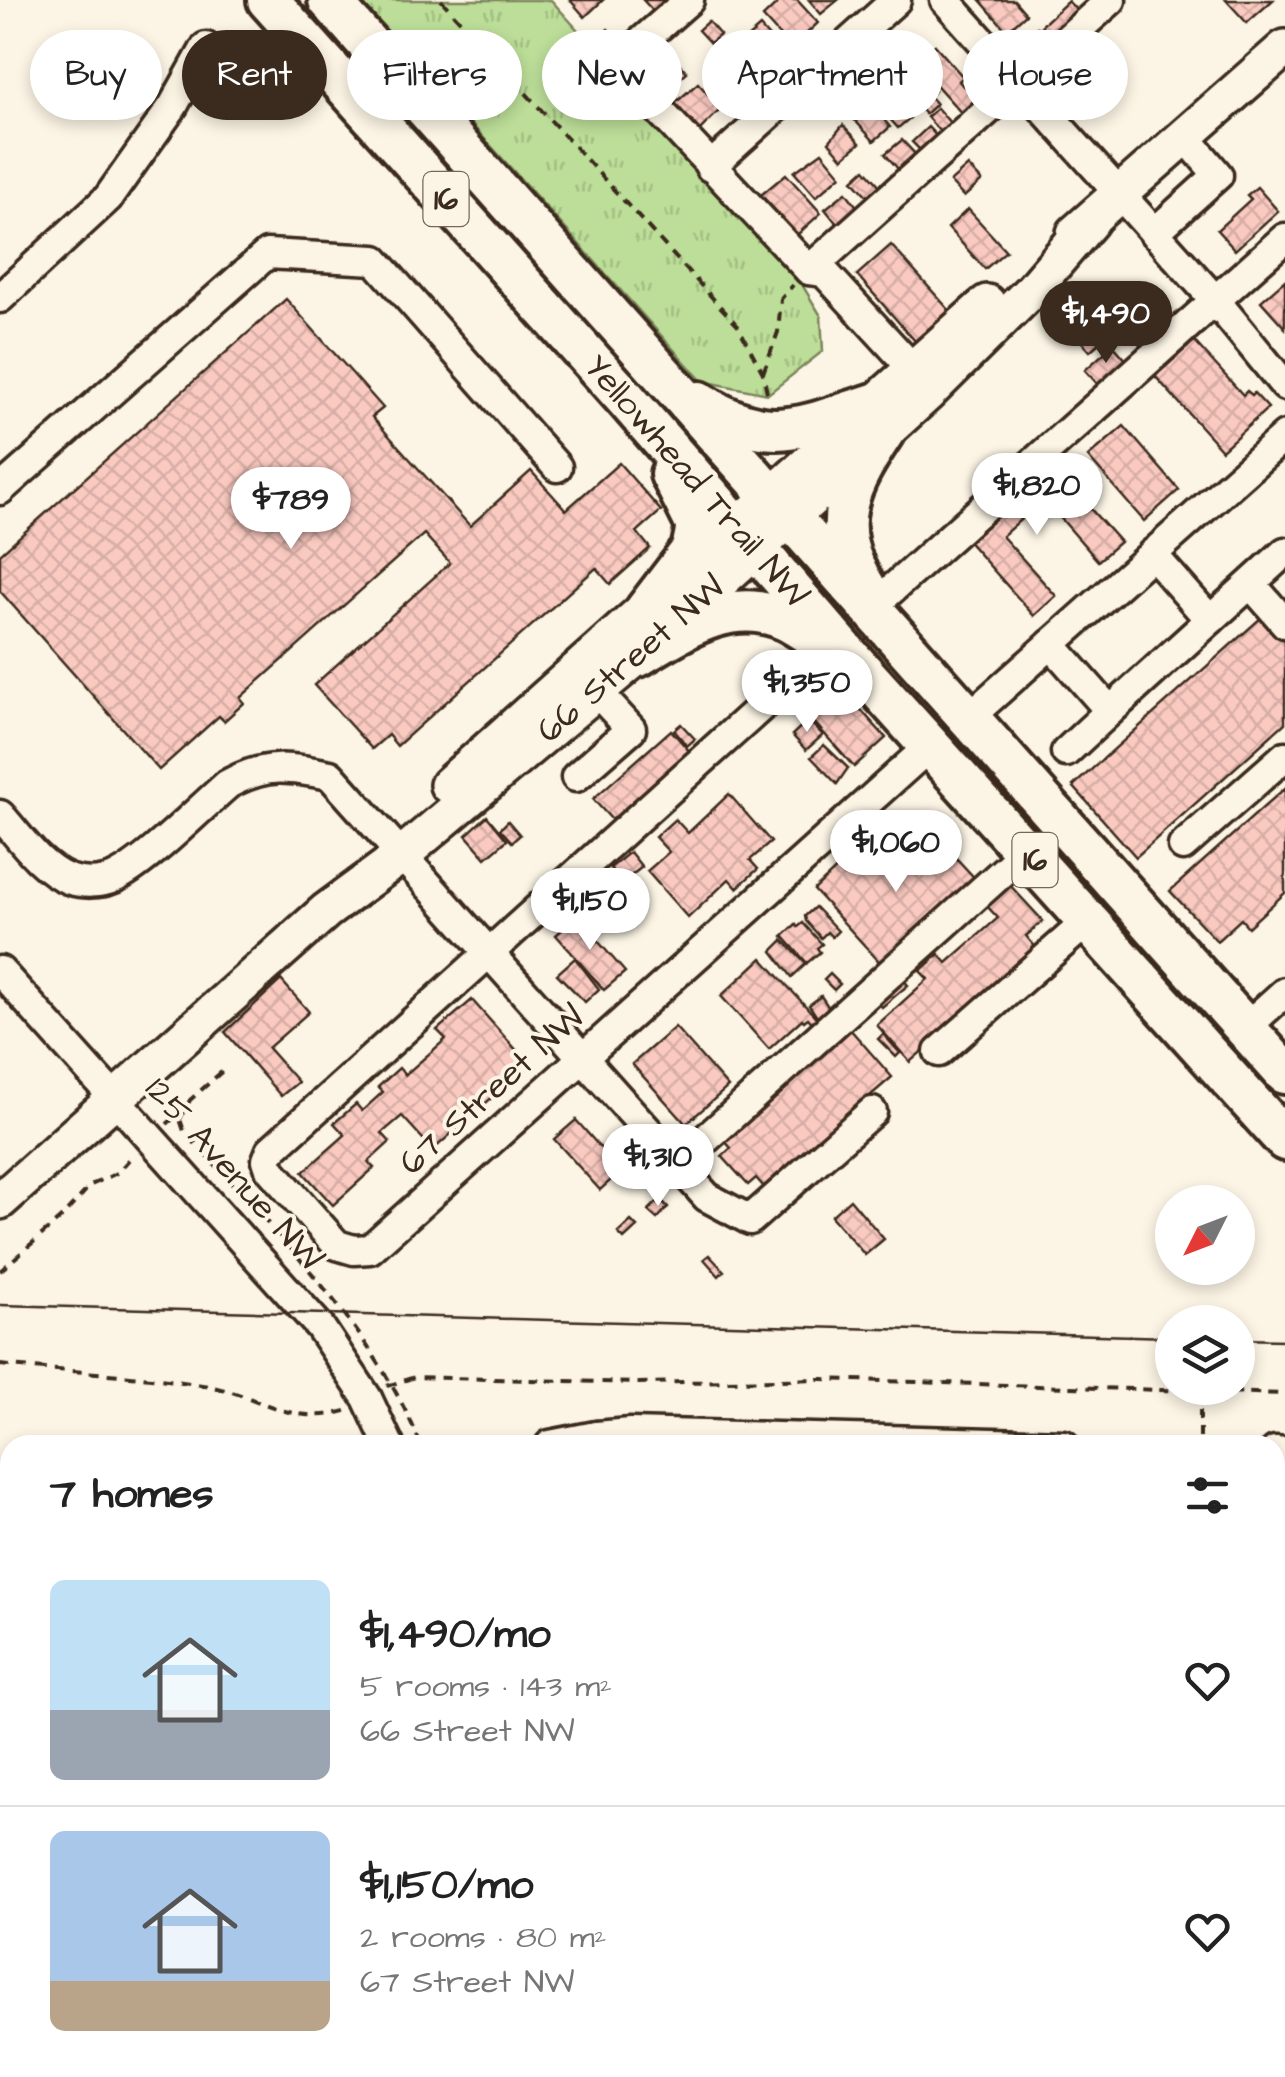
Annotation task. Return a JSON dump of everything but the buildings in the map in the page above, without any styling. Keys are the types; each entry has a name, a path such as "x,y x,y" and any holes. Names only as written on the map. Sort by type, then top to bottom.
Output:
{"highway":[{"name":"Yellowhead Trail NW","path":"268,0 624,398 840,650 1285,1140"},
{"name":"Yellowhead Trail NW","path":"329,0 1285,1073"},
{"path":"672,385 728,421 766,430 880,417"},
{"path":"624,398 685,497 697,526 692,550 646,610"},
{"path":"880,417 845,508 853,565 880,615"},
{"path":"638,656 696,620 728,612 757,611 786,620 840,650"}],"main road":[{"name":"66 Street NW","path":"880,417 913,370 1000,292 1091,221 1285,48"},
{"name":"66 Street NW","path":"395,847 638,656 747,538 880,417 1032,290 1091,221"},
{"name":"66 Street NW","path":"0,1201 326,911 646,610 747,538"}],"street":[{"path":"689,0 632,50 626,76 809,270 824,272 913,370"},
{"path":"710,167 896,0"},
{"path":"945,0 972,30"},
{"path":"1077,30 1111,0"},
{"path":"3,290 108,198 182,89"},
{"path":"809,270 977,120"},
{"path":"1053,120 1215,300 1285,386"},
{"path":"1154,233 1218,176 1185,136"},
{"path":"880,615 1285,238"},
{"path":"0,490 267,254 375,260 557,467"},
{"path":"968,718 1285,436"},
{"path":"1066,752 1285,552"},
{"path":"1152,554 1210,620"},
{"path":"1250,584 1285,624"},
{"path":"1051,644 1110,711"},
{"path":"489,953 840,650"},
{"path":"576,777 631,729 596,691"},
{"name":"67 Street NW","path":"489,953 271,1150 267,1160 270,1168 337,1245 370,1249 931,746"},
{"path":"1183,846 1285,756"},
{"path":"0,815 56,872 70,880 101,882 130,868 228,784 256,771 284,766 330,775 707,1197 750,1220 872,1112"},
{"path":"678,1164 1026,851"},
{"path":"939,1052 1089,920"},
{"name":"125 Avenue NW","path":"0,971 320,1327 367,1398 384,1435"},
{"path":"1244,1028 1285,992"},
{"path":"615,1435 730,1435"}],"path":[{"path":"441,0 738,326 763,373 768,394 766,430"},
{"path":"763,373 778,332 781,299 809,270"},
{"path":"180,1119 190,1100 227,1067"},
{"path":"0,1271 60,1219 91,1185 116,1173 118,1168"},
{"path":"0,1365 212,1387 292,1415 312,1417 348,1410 359,1402"},
{"path":"378,1391 415,1377 639,1383 823,1379 1155,1389"},
{"path":"1255,1393 1285,1394"},
{"path":"1200,1405 1200,1435"}],"green space":[{"path":"360,0 551,0 578,30 542,30 542,120 658,120 795,273 821,316 823,351 768,394 702,381 468,120 522,120 522,30 387,30"}],"tram line":[{"path":"0,1305 1155,1337"},
{"path":"1255,1339 1285,1340"}]}
